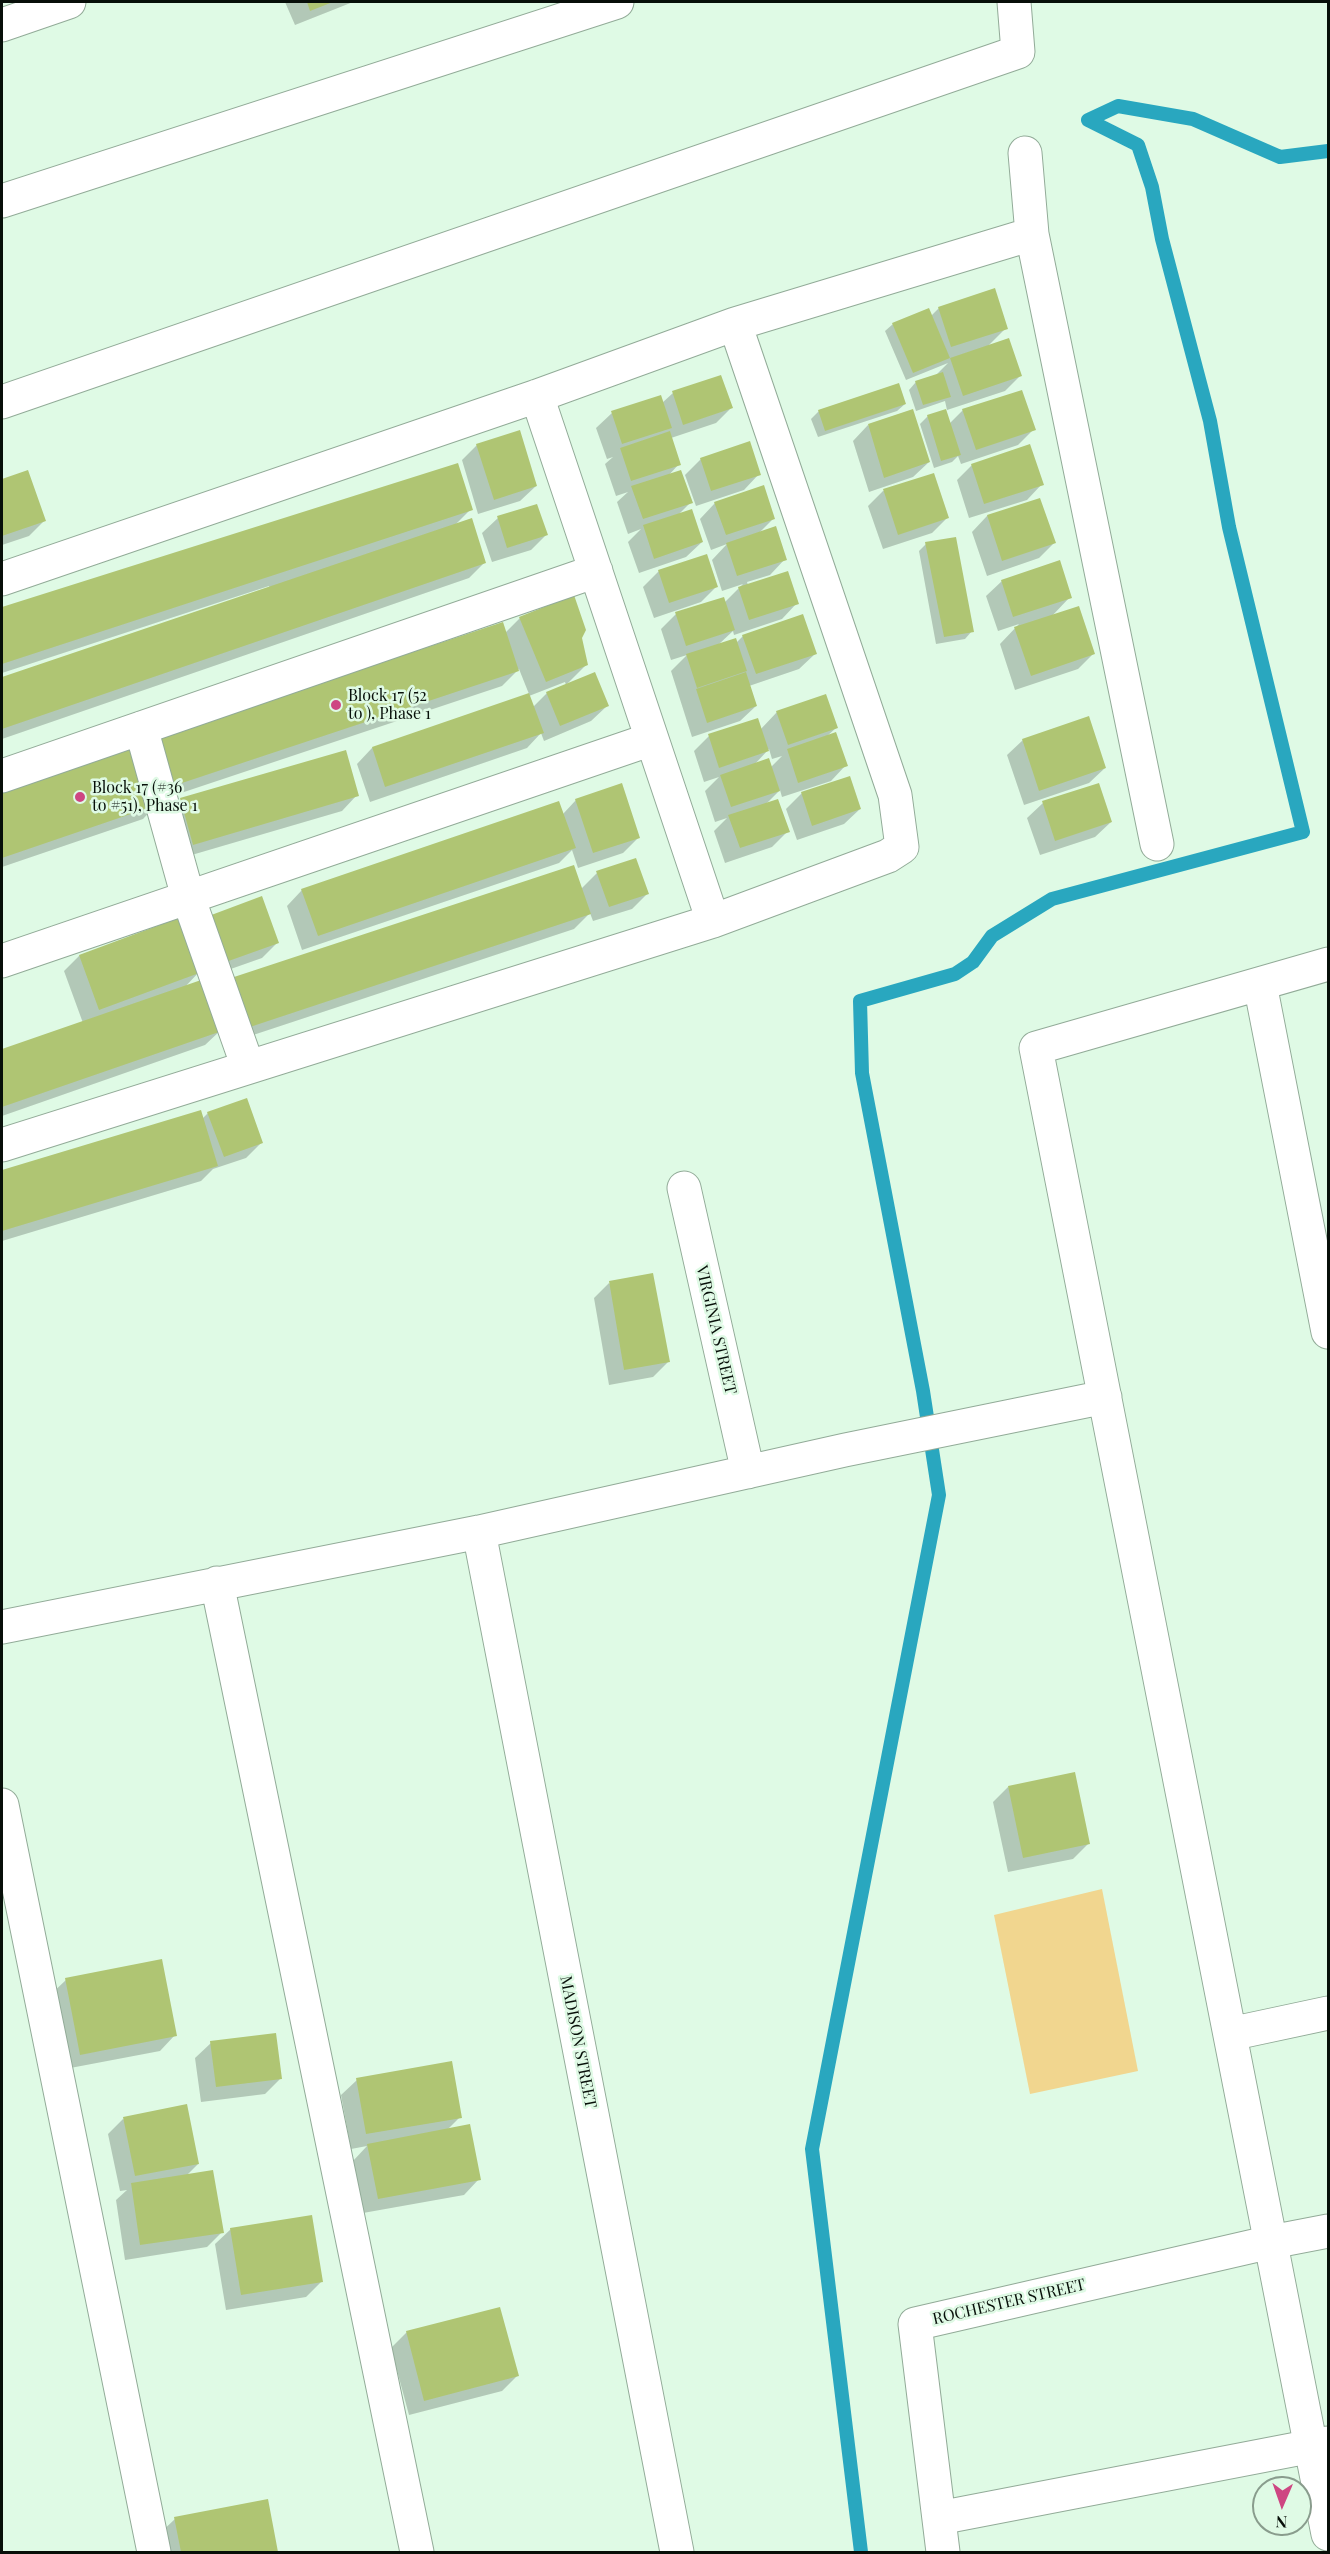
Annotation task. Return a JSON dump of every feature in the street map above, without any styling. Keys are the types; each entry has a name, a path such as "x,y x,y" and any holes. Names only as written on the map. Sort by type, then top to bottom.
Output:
{"street":[{"path":"2,25 69,2"},
{"path":"2,201 617,2"},
{"path":"2,402 1018,52 1014,2"},
{"path":"1025,153 1032,234 1157,844"},
{"path":"2,579 537,396 735,324 1032,234"},
{"path":"2,1145 713,921 888,856 902,847 895,795 735,324"},
{"path":"537,396 713,921"},
{"path":"2,776 596,572"},
{"path":"141,728 188,897 248,1068"},
{"path":"2,961 652,739"},
{"path":"1329,964 1036,1048 1271,2242 1320,2444 1329,2534"},
{"path":"1260,984 1329,1332"},
{"name":"VIRGINIA STREET","path":"684,1188 748,1472"},
{"path":"2,1627 479,1532 845,1450 1105,1397"},
{"name":"MADISON STREET","path":"479,1532 677,2553"},
{"path":"217,1583 417,2553"},
{"path":"2,1805 154,2553"},
{"path":"1230,2034 1329,2013"},
{"name":"ROCHESTER STREET","path":"943,2553 915,2324 1271,2242 1329,2231"},
{"path":"939,2518 1320,2444"}],"shaded area":[{"path":"1102,1889 1138,2071 1030,2094 994,1915"}],"building":[{"path":"307,2 333,2 310,11"},
{"path":"995,288 1008,329 951,347 938,307"},
{"path":"929,308 950,358 913,373 892,323"},
{"path":"1009,338 1022,376 963,396 950,358"},
{"path":"943,372 951,397 923,405 915,381"},
{"path":"721,375 733,408 683,425 672,391"},
{"path":"899,383 906,404 825,431 818,410"},
{"path":"1022,390 1036,430 976,450 962,409"},
{"path":"661,395 672,428 622,444 611,411"},
{"path":"913,409 930,462 884,478 868,424"},
{"path":"946,409 961,455 941,461 927,415"},
{"path":"520,430 537,486 494,500 476,444"},
{"path":"670,431 681,465 631,481 620,448"},
{"path":"750,441 761,475 711,491 700,458"},
{"path":"1030,444 1044,485 984,504 971,464"},
{"path":"458,463 473,510 2,664 2,607"},
{"path":"28,470 46,521 2,536 2,479"},
{"path":"681,470 693,503 643,519 631,486"},
{"path":"934,473 949,518 898,535 883,489"},
{"path":"764,485 775,519 726,535 714,502"},
{"path":"1040,498 1056,543 1002,561 987,515"},
{"path":"537,504 548,535 507,548 497,516"},
{"path":"692,509 703,542 654,559 643,525"},
{"path":"472,518 486,563 2,729 2,677"},
{"path":"776,526 787,560 737,576 726,543"},
{"path":"956,537 974,632 944,637 925,542"},
{"path":"707,554 718,587 669,603 658,570"},
{"path":"1060,560 1072,598 1013,617 1001,580"},
{"path":"788,571 799,604 749,620 738,587"},
{"path":"574,595 586,630 582,638 588,665 546,682 519,617"},
{"path":"724,597 735,630 686,646 675,612"},
{"path":"1079,606 1095,654 1031,676 1014,627"},
{"path":"803,614 817,654 756,674 742,635"},
{"name":"Block 17 (52 to ), Phase 1","path":"503,622 519,671 170,787 154,738"},
{"path":"736,638 747,671 697,688 686,654"},
{"path":"595,672 609,706 560,726 546,692"},
{"path":"746,672 757,706 707,723 696,689"},
{"path":"529,693 544,733 385,787 372,747"},
{"path":"826,694 838,728 788,745 776,711"},
{"path":"1089,716 1106,768 1039,791 1022,739"},
{"path":"758,718 769,751 719,768 708,734"},
{"path":"836,732 848,766 798,783 787,749"},
{"name":"Block 17 (#36 to #51), Phase 1","path":"141,746 160,804 2,858 2,791"},
{"path":"346,750 359,796 193,845 180,798"},
{"path":"769,758 780,791 731,807 720,775"},
{"path":"850,776 861,809 812,826 801,792"},
{"path":"622,783 640,838 593,853 575,799"},
{"path":"1099,783 1112,822 1055,841 1042,801"},
{"path":"778,799 790,832 740,848 728,815"},
{"path":"559,801 576,848 318,936 301,889"},
{"path":"636,858 649,894 609,907 596,871"},
{"path":"574,865 591,914 250,1027 234,977"},
{"path":"262,896 279,943 223,963 206,917"},
{"path":"181,917 202,972 99,1010 79,955"},
{"path":"204,979 222,1031 2,1107 2,1049"},
{"path":"247,1098 263,1143 224,1157 207,1112"},
{"path":"201,1110 218,1166 2,1231 2,1170"},
{"path":"653,1273 670,1362 624,1370 609,1281"},
{"path":"1075,1772 1090,1844 1023,1858 1008,1786"},
{"path":"162,1959 177,2036 80,2055 65,1978"},
{"path":"276,2033 282,2079 216,2087 210,2041"},
{"path":"452,2061 462,2118 366,2134 356,2078"},
{"path":"187,2104 199,2164 135,2176 123,2117"},
{"path":"470,2124 481,2180 378,2199 367,2144"},
{"path":"213,2170 224,2233 140,2245 131,2183"},
{"path":"312,2215 323,2282 241,2295 230,2228"},
{"path":"500,2307 519,2376 424,2401 406,2331"},
{"path":"268,2499 278,2552 181,2552 174,2517"}],"waterway":[{"path":"861,2552 812,2149 939,1495 923,1391 862,1073 860,1001 955,974 973,962 992,936 1052,899 1303,832 1229,527 1210,421 1162,239 1152,187 1138,145 1088,120 1118,106 1193,119 1280,157 1328,151"}],"place":[{"name":"Block 17 (52 to ), Phase 1","path":"336,705"},
{"name":"Block 17 (#36 to #51), Phase 1","path":"80,797"}]}
